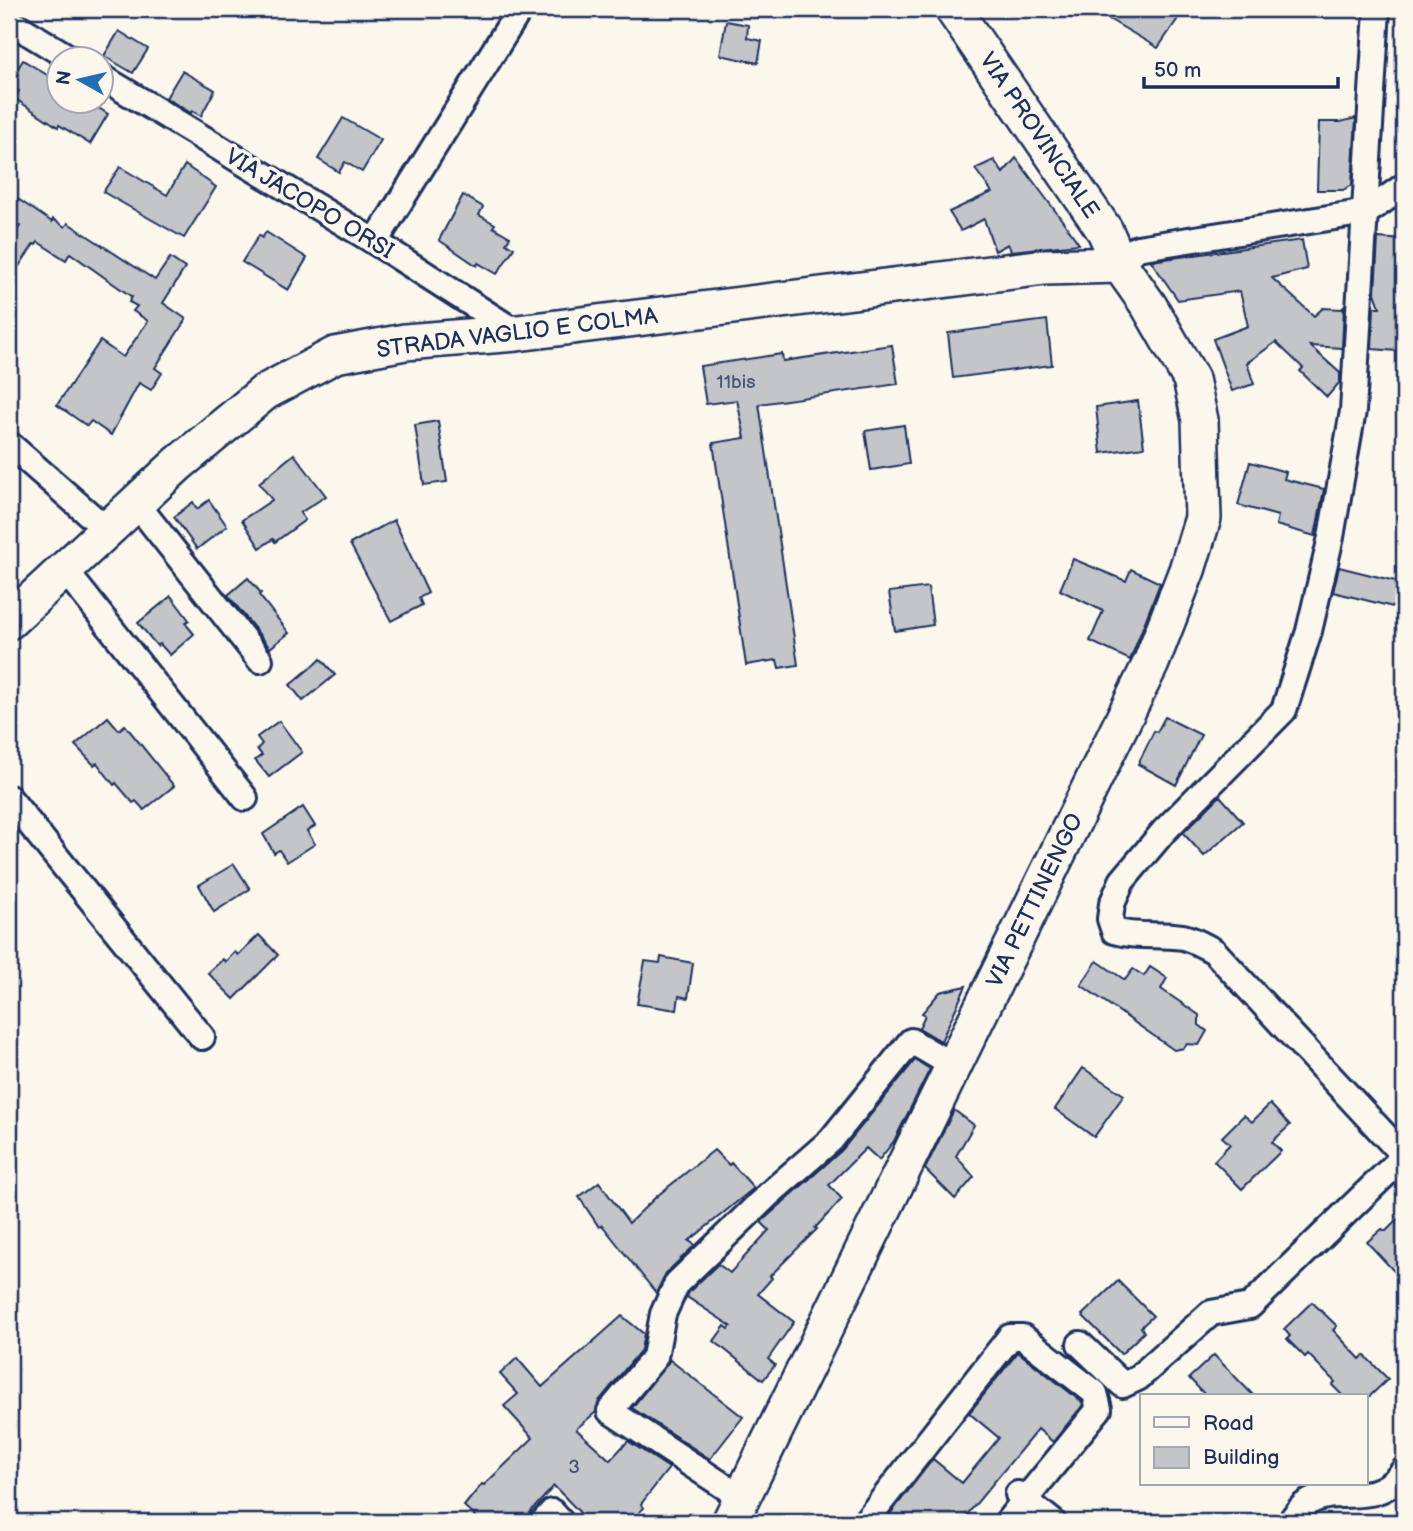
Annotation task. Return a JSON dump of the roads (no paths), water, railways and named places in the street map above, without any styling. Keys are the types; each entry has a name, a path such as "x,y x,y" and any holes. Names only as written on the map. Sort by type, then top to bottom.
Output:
{"main road":[{"name":"VIA PROVINCIALE","path":"953,9 1105,231 1120,265"},
{"name":"STRADA VAGLIO E COLMA","path":"9,621 178,464 265,392 335,355 405,342 517,333 1045,267 1120,265"},
{"name":"VIA PETTINENGO","path":"736,1510 1151,663 1187,570 1203,518 1200,420 1191,379 1149,306 1120,265"}],"street":[{"path":"375,242 520,9"},
{"path":"1080,1344 1123,1385 1138,1378 1211,1313 1250,1306 1404,1156 1214,951 1186,937 1131,936 1114,931 1111,919 1112,904 1122,881 1164,831 1284,710 1309,631 1331,537 1353,411 1367,212 1377,9"},
{"path":"9,21 50,46"},
{"name":"VIA JACOPO ORSI","path":"116,85 375,242 517,333"},
{"path":"1120,265 1137,248 1367,212 1404,186"},
{"path":"9,444 107,530"},
{"path":"136,503 260,660"},
{"path":"64,569 245,798"},
{"path":"9,798 202,1037"},
{"path":"736,1510 610,1411 655,1357 663,1314 677,1283 769,1194 831,1140 911,1041 952,1065"},
{"path":"865,1522 1010,1337 1023,1337 1095,1393 1099,1409 1021,1496 1007,1522"},
{"path":"1290,1522 1304,1505 1324,1497 1377,1493 1398,1479 1404,1470"},
{"path":"1021,1496 1053,1522"},
{"path":"542,1522 552,1512 561,1522"}]}
